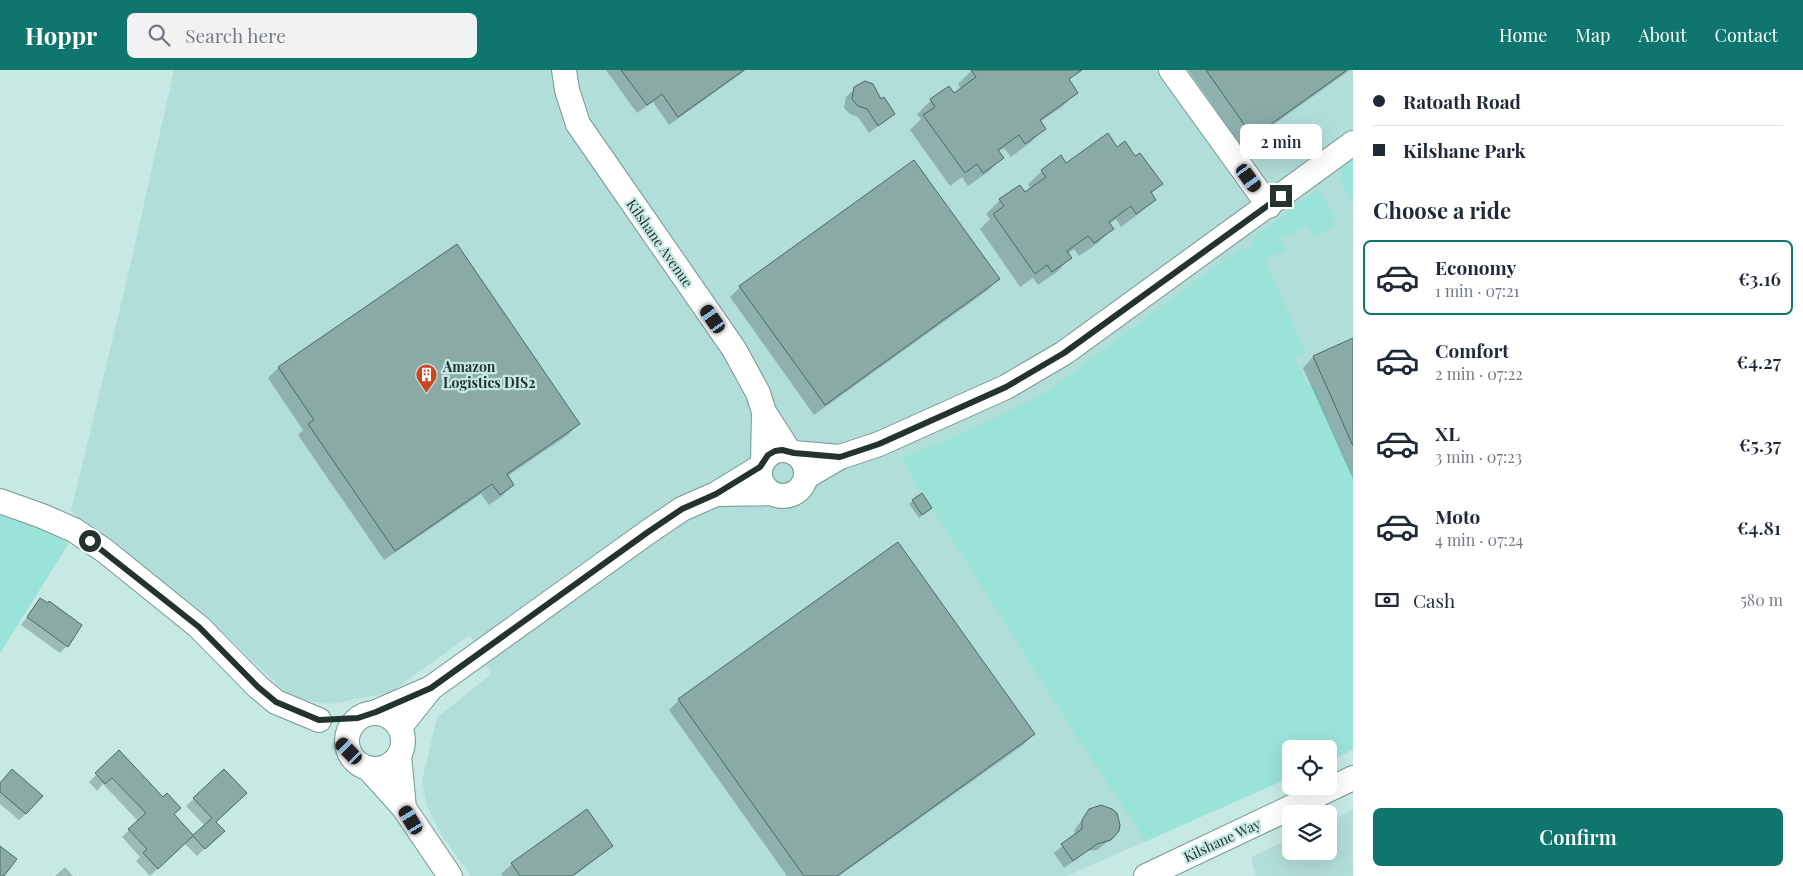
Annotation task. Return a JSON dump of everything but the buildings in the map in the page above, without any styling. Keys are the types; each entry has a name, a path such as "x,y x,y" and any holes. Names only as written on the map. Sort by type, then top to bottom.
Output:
{"street":[{"name":"Kilshane Avenue","path":"564,70 567,90 578,124 734,349 758,393 764,412 792,452"},
{"path":"1171,70 1269,206"},
{"path":"716,494 771,493 778,496 792,494 799,490 806,477 840,457 879,444 1018,381 1064,353 1269,206 1353,143"},
{"name":"Kilshane Avenue","path":"762,464 764,412"},
{"path":"349,751 347,742 349,731 367,715 431,688 655,527 682,509 716,494 762,464 775,451 840,457"},
{"path":"792,452 803,462 806,477"},
{"path":"762,464 761,482 771,493"},
{"path":"0,501 74,530 105,551 199,627 258,687 276,702 319,720 360,764 368,768 404,808 450,876"},
{"path":"400,727 431,688"},
{"path":"319,720 386,714 400,727 403,746 399,754 385,767 368,768"},
{"path":"399,754 404,808"},
{"name":"Kilshane Way","path":"1146,876 1353,778"}],"shaded area":[{"path":"174,70 1353,70 1353,750 1337,757 1337,740 1282,740 1282,781 1067,876 471,876 443,838 427,806 422,781 437,718 491,674 470,635 391,692 330,704 301,700 285,691 204,615 113,546 71,511 129,271"},
{"path":"1353,810 1353,876 1256,876 1251,857 1282,842 1282,860 1337,860 1337,817"}],"green space":[{"path":"1353,157 1353,205 1341,181 1340,166"},
{"path":"1317,189 1336,215 1333,227 1313,237 1308,226 1280,239 1285,250 1265,260 1306,352 1294,359 1308,385 1315,387 1353,475 1353,748 1337,756 1337,740 1282,740 1282,781 1146,841 1082,745 901,459 988,422 1044,394 1241,248 1243,251 1253,245 1250,241"},
{"path":"0,515 18,519 69,543 0,653"}],"place":[{"name":"Amazon Logistics DIS2","path":"427,393"}],"route":[{"path":"90,541 159,593 199,627 258,687 276,702 319,720 358,718 431,688 648,532 682,509 716,494 760,467 763,460 775,451 782,450 794,453 840,457 879,444 1006,387 1064,353 1281,196"}]}
